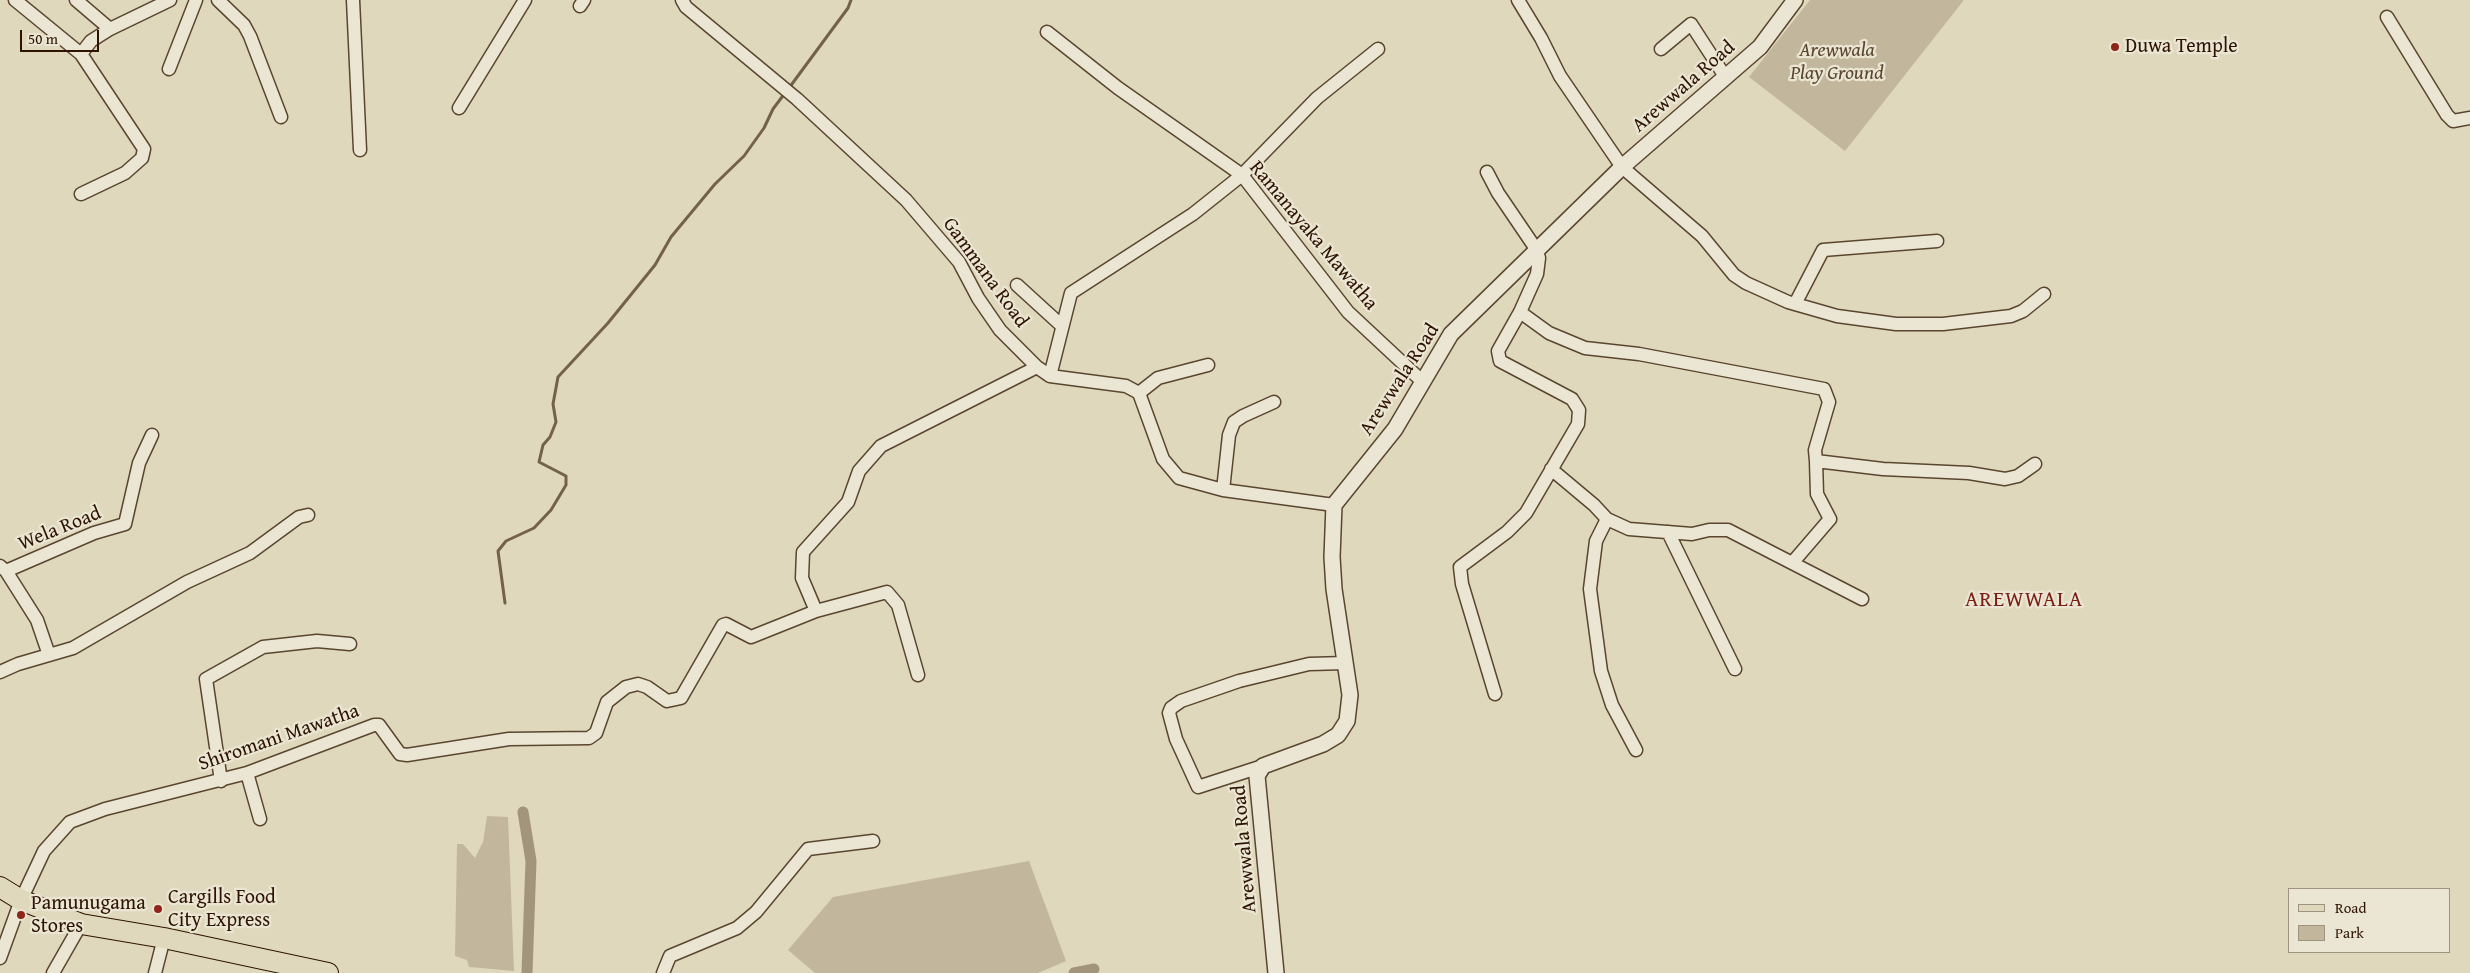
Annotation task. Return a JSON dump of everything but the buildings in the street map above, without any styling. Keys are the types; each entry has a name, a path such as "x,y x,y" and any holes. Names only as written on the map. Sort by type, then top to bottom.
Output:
{"main road":[{"path":"0,887 21,900 81,924 164,938 280,968 328,973"}],"street":[{"path":"15,0 81,54 144,149 142,158 125,173 81,194"},
{"path":"76,0 110,29"},
{"path":"81,54 90,41 154,3 170,0"},
{"path":"169,69 196,0"},
{"path":"218,0 238,19 250,36 281,117"},
{"path":"353,0 360,150"},
{"path":"459,108 525,0"},
{"name":"Gammana Road","path":"682,0 686,6 786,90 906,200 959,262 978,298 1000,330 1036,367 1050,376 1126,386 1139,393"},
{"path":"1518,0 1541,38 1560,76 1622,167 1702,236 1734,275 1746,283 1795,304 1837,316 1896,324 1942,324 2011,316 2023,311 2044,294"},
{"name":"Arewwala Road","path":"1276,973 1258,776 1263,766 1323,744 1338,735 1346,721 1350,704 1346,663 1334,589 1332,557 1334,505 1395,429 1451,334 1622,167 1760,47 1795,0"},
{"path":"2387,17 2447,115 2453,122 2470,118"},
{"path":"1661,48 1691,24 1726,78"},
{"name":"Ramanayaka Mawatha","path":"1046,32 1118,88 1242,175 1348,312 1423,382"},
{"path":"1050,376 1071,293 1193,214 1242,175 1317,98 1378,50"},
{"path":"1487,172 1498,193 1536,249 1539,258 1537,274 1520,312 1498,351 1500,361 1572,399 1579,410 1578,424 1526,513 1507,532 1460,567 1462,584 1495,694"},
{"path":"1795,304 1823,250 1937,241"},
{"path":"1017,285 1062,326"},
{"path":"1520,312 1549,333 1585,348 1639,354 1824,390 1829,402 1815,450 1817,494 1830,519 1793,562"},
{"path":"1208,365 1158,378 1139,393 1163,459 1179,478 1223,490 1334,505"},
{"path":"816,611 802,578 803,552 848,502 858,471 881,446 1036,367"},
{"path":"1223,490 1230,435 1234,422 1274,402"},
{"name":"Wela Road","path":"3,568 125,524 139,463 152,435"},
{"path":"1816,461 1883,469 1969,472 2005,479 2018,476 2035,464"},
{"path":"1551,469 1594,505 1607,519 1629,528 1668,532 1692,534 1709,530 1728,530 1862,599"},
{"path":"0,672 73,648 187,582 250,553 299,517 308,515"},
{"path":"1607,519 1596,541 1590,589 1601,671 1612,705 1636,750"},
{"path":"1668,532 1735,669"},
{"path":"3,568 37,620 49,655"},
{"name":"Shiromani Mawatha","path":"0,958 21,900 44,851 70,822 105,809 247,773 374,724 379,725 400,754 407,755 508,739 589,738 596,733 607,702 626,687 638,684 647,687 666,701 681,698 722,625 726,624 751,637 816,611 887,592 898,605 918,675"},
{"path":"221,781 206,679 263,647 317,641 350,644"},
{"path":"1263,766 1198,787 1176,739 1169,713 1171,708 1180,701 1239,681 1310,664 1346,663"},
{"path":"247,773 260,819"},
{"path":"663,973 670,956 737,928 756,912 808,849 873,841"},
{"path":"53,973 81,924"},
{"path":"155,973 164,938"}],"green space":[{"name":"Arewwala Play Ground","path":"1810,0 1964,0 1845,151 1749,77"},
{"path":"487,816 508,817 514,971 469,967 467,960 455,956 457,844 463,844 475,858 483,842"},
{"path":"1029,861 1066,961 1038,973 815,973 788,950 833,897"}],"waterway":[{"path":"789,88 848,8 851,0"},
{"path":"505,603 498,551 506,541 534,528 551,510 566,485 566,476 539,462 543,445 550,437 556,422 553,404 558,377 608,323 655,265 671,237 715,184 744,156 785,93"},
{"path":"523,812 531,861 527,973"},
{"path":"1074,973 1094,969"}],"place":[{"name":"Duwa Temple","path":"2115,47"},
{"name":"Cargills Food City Express","path":"158,909"},
{"name":"Pamunugama Stores","path":"21,915"}],"district":[{"name":"AREWWALA","path":"2024,600"}]}
